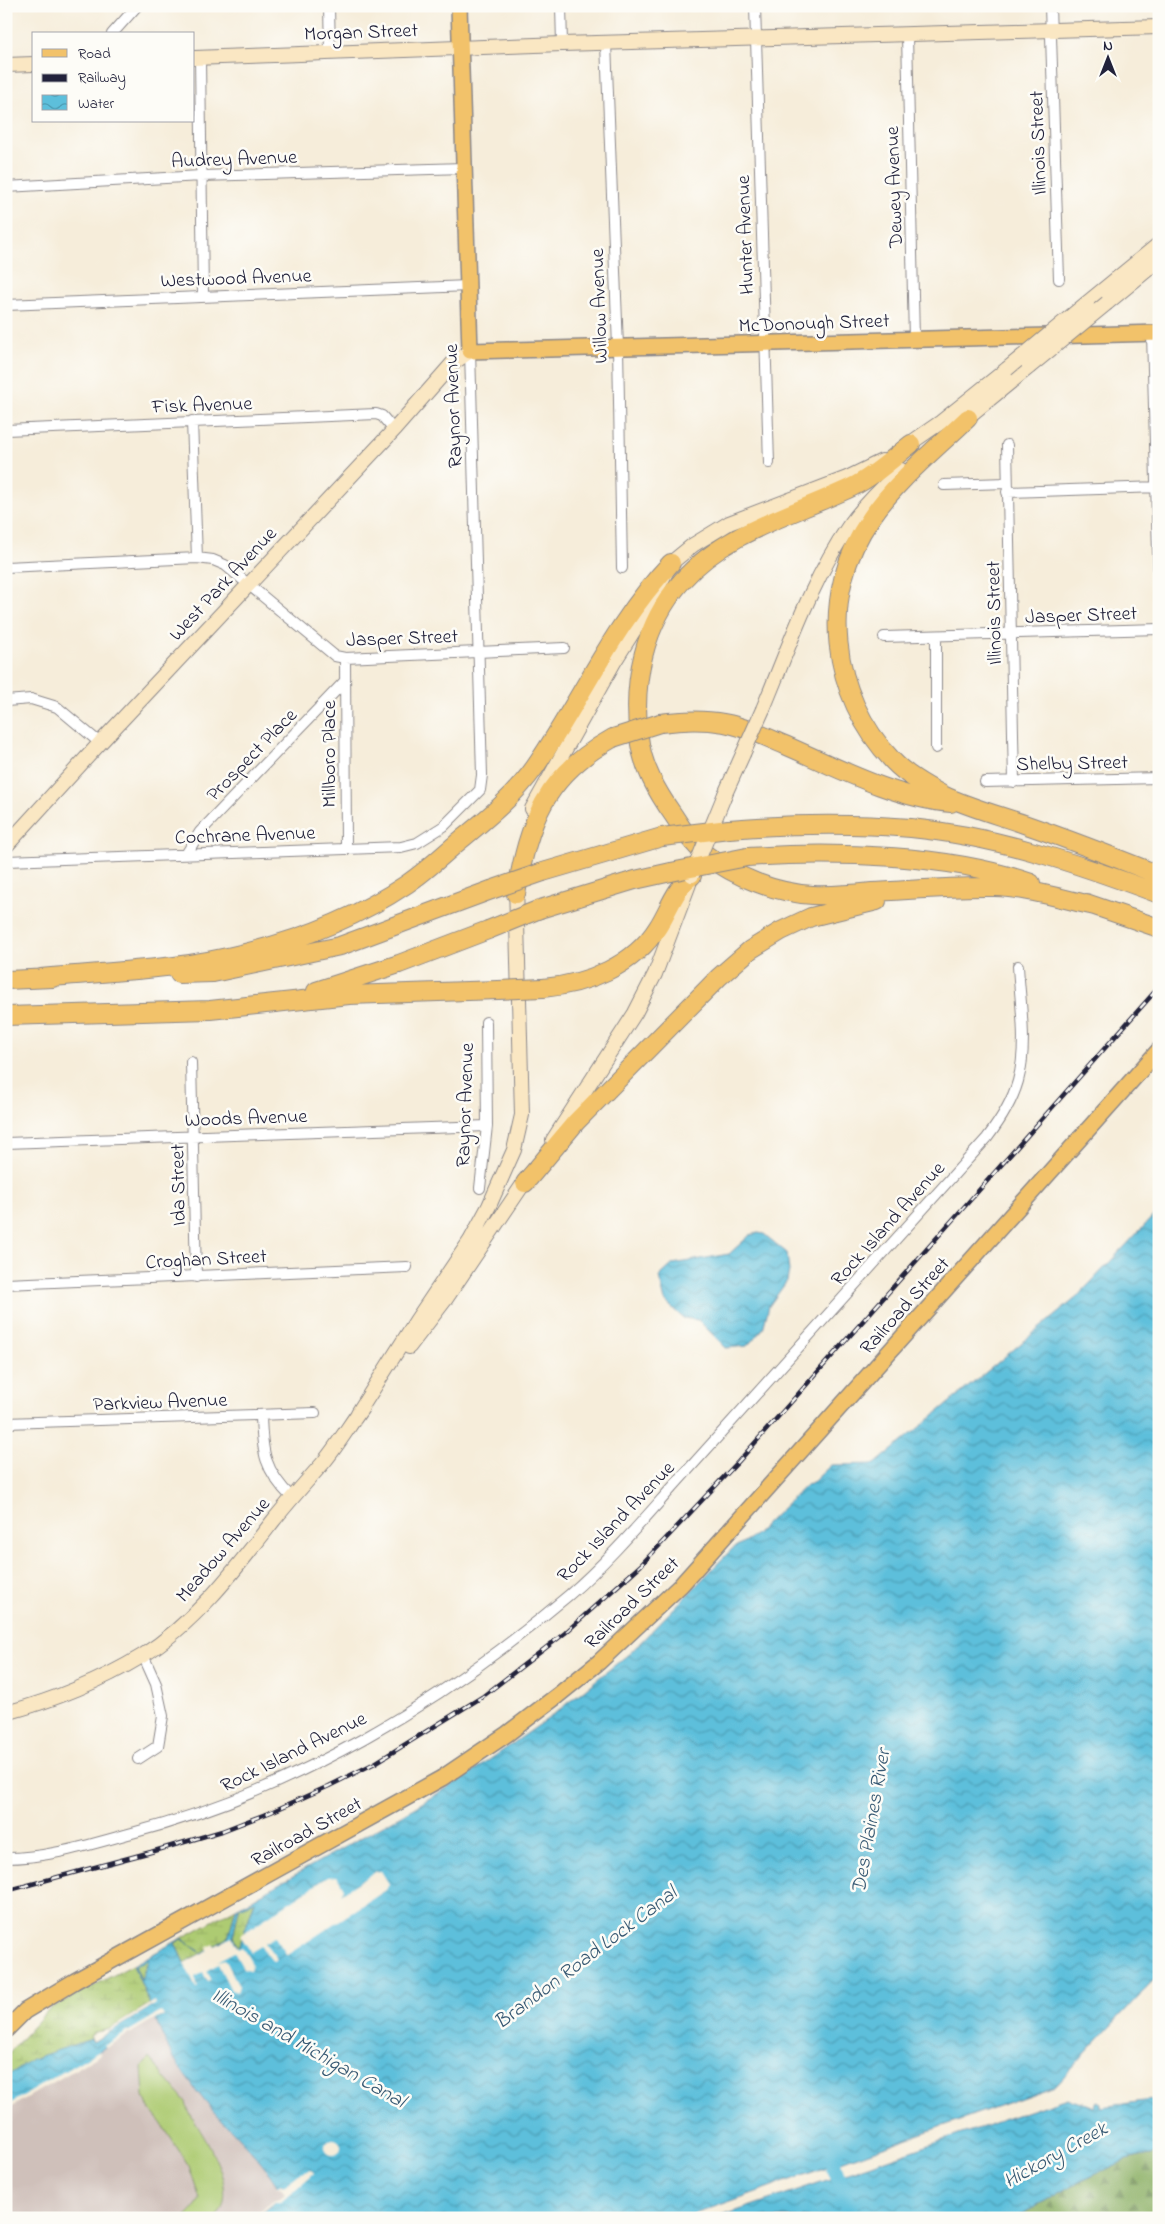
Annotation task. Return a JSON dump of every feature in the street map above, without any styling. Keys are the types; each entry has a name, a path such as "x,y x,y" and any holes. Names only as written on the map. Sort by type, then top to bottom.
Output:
{"highway":[{"path":"968,418 899,484 871,517 857,541 845,570 838,603 838,642 845,683 861,721 893,762 917,780 944,795 968,805 1108,854 1159,875"},
{"path":"911,444 854,487 736,538 705,559 681,581 664,607 643,654 636,710 639,740 644,760 660,797 680,825 704,853 740,875 780,890 814,895 953,887 998,887 1095,906"},
{"path":"41,978 189,964 253,950 315,931 370,906 408,883 496,811 534,769 626,616 649,587 671,564"},
{"path":"516,894 527,840 535,818 544,801 573,766 613,738 660,724 687,720 724,723 744,728 858,777 915,797 942,803 968,805"},
{"path":"6,980 213,973 340,946 543,872 662,837 729,828 778,825 912,828 1035,852 1102,873 1159,894"},
{"path":"287,1000 399,964 540,909 634,880 747,857 793,854 852,855 968,867 1023,880 1157,927"},
{"path":"6,1016 210,1010 287,1000 349,995 543,988 574,984 594,978 614,968 634,953 657,928 682,883 692,876"},
{"path":"525,1183 576,1122 719,978 750,950 811,917 859,904 953,887"}],"main road":[{"name":"Raynor Avenue","path":"458,6 470,352"},
{"name":"McDonough Street","path":"470,352 1155,333"},
{"name":"Railroad Street","path":"6,2030 24,2011 75,1981 442,1778 507,1734 598,1662 681,1585 1159,1050"}],"street":[{"path":"114,32 137,6"},
{"path":"329,6 330,52"},
{"path":"561,6 562,44"},
{"name":"Hunter Avenue","path":"754,6 768,463"},
{"name":"Illinois Street","path":"1050,6 1059,279"},
{"name":"Morgan Street","path":"197,58 562,44 1159,27"},
{"name":"Dewey Avenue","path":"907,35 914,339"},
{"name":"Willow Avenue","path":"606,44 618,347 622,568"},
{"path":"197,58 203,296"},
{"path":"6,65 32,64"},
{"name":"Audrey Avenue","path":"6,187 201,176 464,168"},
{"path":"358,1414 416,1321 470,1241 489,1206 514,1150 522,1115 516,894 518,863 530,814 614,662 642,619 671,564 693,545 729,523 847,478 911,444 1007,369 1159,244"},
{"path":"358,1414 445,1300 525,1183 636,1013 655,974 724,794 764,709 821,574 850,524 872,498 915,457 968,418 1159,260"},
{"name":"Westwood Avenue","path":"6,305 468,286"},
{"path":"1155,333 1159,592"},
{"name":"West Park Avenue","path":"6,846 100,742 394,430 452,364 470,352"},
{"name":"Raynor Avenue","path":"470,352 482,774 480,790 470,802"},
{"name":"Fisk Avenue","path":"6,430 376,414 382,416 394,430"},
{"path":"192,421 196,558"},
{"name":"Illinois Street","path":"1007,444 1014,782"},
{"path":"944,485 1157,488"},
{"name":"Jasper Street","path":"6,567 196,558 213,560 225,565 334,656 345,658 564,648"},
{"name":"Jasper Street","path":"884,637 1159,629"},
{"path":"936,636 936,748"},
{"name":"Millboro Place","path":"345,658 346,849"},
{"name":"Prospect Place","path":"187,853 200,832 345,681"},
{"path":"6,701 31,699 56,707 100,742"},
{"name":"Shelby Street","path":"985,782 1159,778"},
{"name":"Cochrane Avenue","path":"6,861 187,853 401,847 417,843 434,834 470,802"},
{"name":"Rock Island Avenue","path":"6,1858 29,1858 79,1848 177,1822 237,1800 332,1755 409,1712 494,1656 570,1594 620,1545 987,1138 1004,1115 1018,1081 1022,1048 1018,966"},
{"name":"Raynor Avenue","path":"480,1188 487,1126 486,1022"},
{"name":"Ida Street","path":"191,1062 196,1276"},
{"name":"Woods Avenue","path":"6,1143 487,1126"},
{"name":"Croghan Street","path":"6,1284 407,1266"},
{"name":"Parkview Avenue","path":"6,1424 315,1413"},
{"name":"Meadow Avenue","path":"6,1713 44,1703 91,1684 143,1655 184,1623 225,1582 292,1498 324,1462 358,1414"},
{"path":"261,1415 262,1447 270,1471 281,1487 292,1498"},
{"path":"138,1759 158,1746 163,1716 156,1684 143,1655"}],"shaded area":[{"path":"155,2017 160,2031 180,2068 214,2111 252,2151 278,2186 281,2184 289,2194 275,2202 257,2218 6,2218 6,2108"}],"green space":[{"path":"255,1900 239,1948 233,1937 239,1908"},
{"path":"236,1908 228,1938 184,1963 175,1943 182,1939 186,1941 182,1938"},
{"path":"149,1958 141,1980 135,1966"},
{"path":"133,1965 150,2004 110,2029 96,2032 90,2036 93,2042 6,2108 6,2056 49,2009"},
{"path":"149,2058 186,2102 188,2110 211,2148 218,2164 225,2193 222,2207 215,2218 185,2218 200,2199 189,2166 161,2123 149,2109 144,2096 142,2067"},
{"path":"1159,2153 1159,2218 1013,2218 1073,2185 1126,2160"}],"water":[{"path":"1159,1210 1159,1974 1055,2086 683,2218 257,2218 275,2202 289,2194 281,2184 278,2187 256,2156 213,2111 195,2089 172,2055 155,2017 6,2108 6,2077 32,2059 91,2039 93,2042 151,2007 133,1965 182,1938 202,1953 228,1938 236,1908 412,1809 468,1775 549,1718 630,1653 732,1549 755,1535 806,1485 811,1484 831,1465 875,1464 1076,1298","holes":["255,1901 239,1947 238,1947 233,1937 239,1908","182,1939 201,1954 184,1963 175,1943","149,1959 141,1980 135,1966"]},
{"path":"764,1234 787,1253 789,1271 787,1281 769,1306 763,1329 747,1346 726,1348 698,1320 683,1318 665,1301 659,1277 673,1264 729,1254 750,1235"},
{"name":"Hickory Creek","path":"1067,2098 1094,2107 1097,2101 1101,2103 1101,2107 1159,2099 1159,2153 1126,2160 1073,2185 1013,2218 716,2218"}],"pier":[{"path":"381,1871 389,1884 386,1890 287,1955 275,1937 265,1943 277,1959 273,1962 261,1946 251,1952 240,1935 328,1877 337,1876 344,1889 341,1894 374,1872"},
{"path":"232,1937 238,1949 242,1947 252,1964 250,1970 243,1968 234,1952 217,1961 225,1959 239,1986 237,1992 231,1990 218,1964 207,1971 211,1979 208,1981 203,1973 195,1977 198,1987 196,1988 184,1963 208,1950 207,1948 214,1944 215,1946"},
{"path":"155,2001 156,2004 111,2031 110,2029"},
{"path":"161,2012 164,2016 151,2021 106,2048 104,2046"},
{"path":"98,2051 101,2053 100,2055 6,2110 6,2106"},
{"path":"333,2139 341,2147 333,2155 325,2147"},
{"path":"311,2170 314,2173 281,2202 275,2202 254,2218 273,2200 281,2198 285,2194 280,2188 276,2188 281,2184 283,2187 299,2174"}],"waterway":[{"name":"Des Plaines River","path":"837,2144 833,2165 853,2218"}],"railway":[{"path":"6,1891 222,1831 329,1786 375,1763 482,1697 565,1633 641,1565 738,1462 1159,987"}],"water label":[{"name":"Brandon Road Lock Canal","path":"585,1957"},
{"name":"Illinois and Michigan Canal","path":"309,2047"}]}
